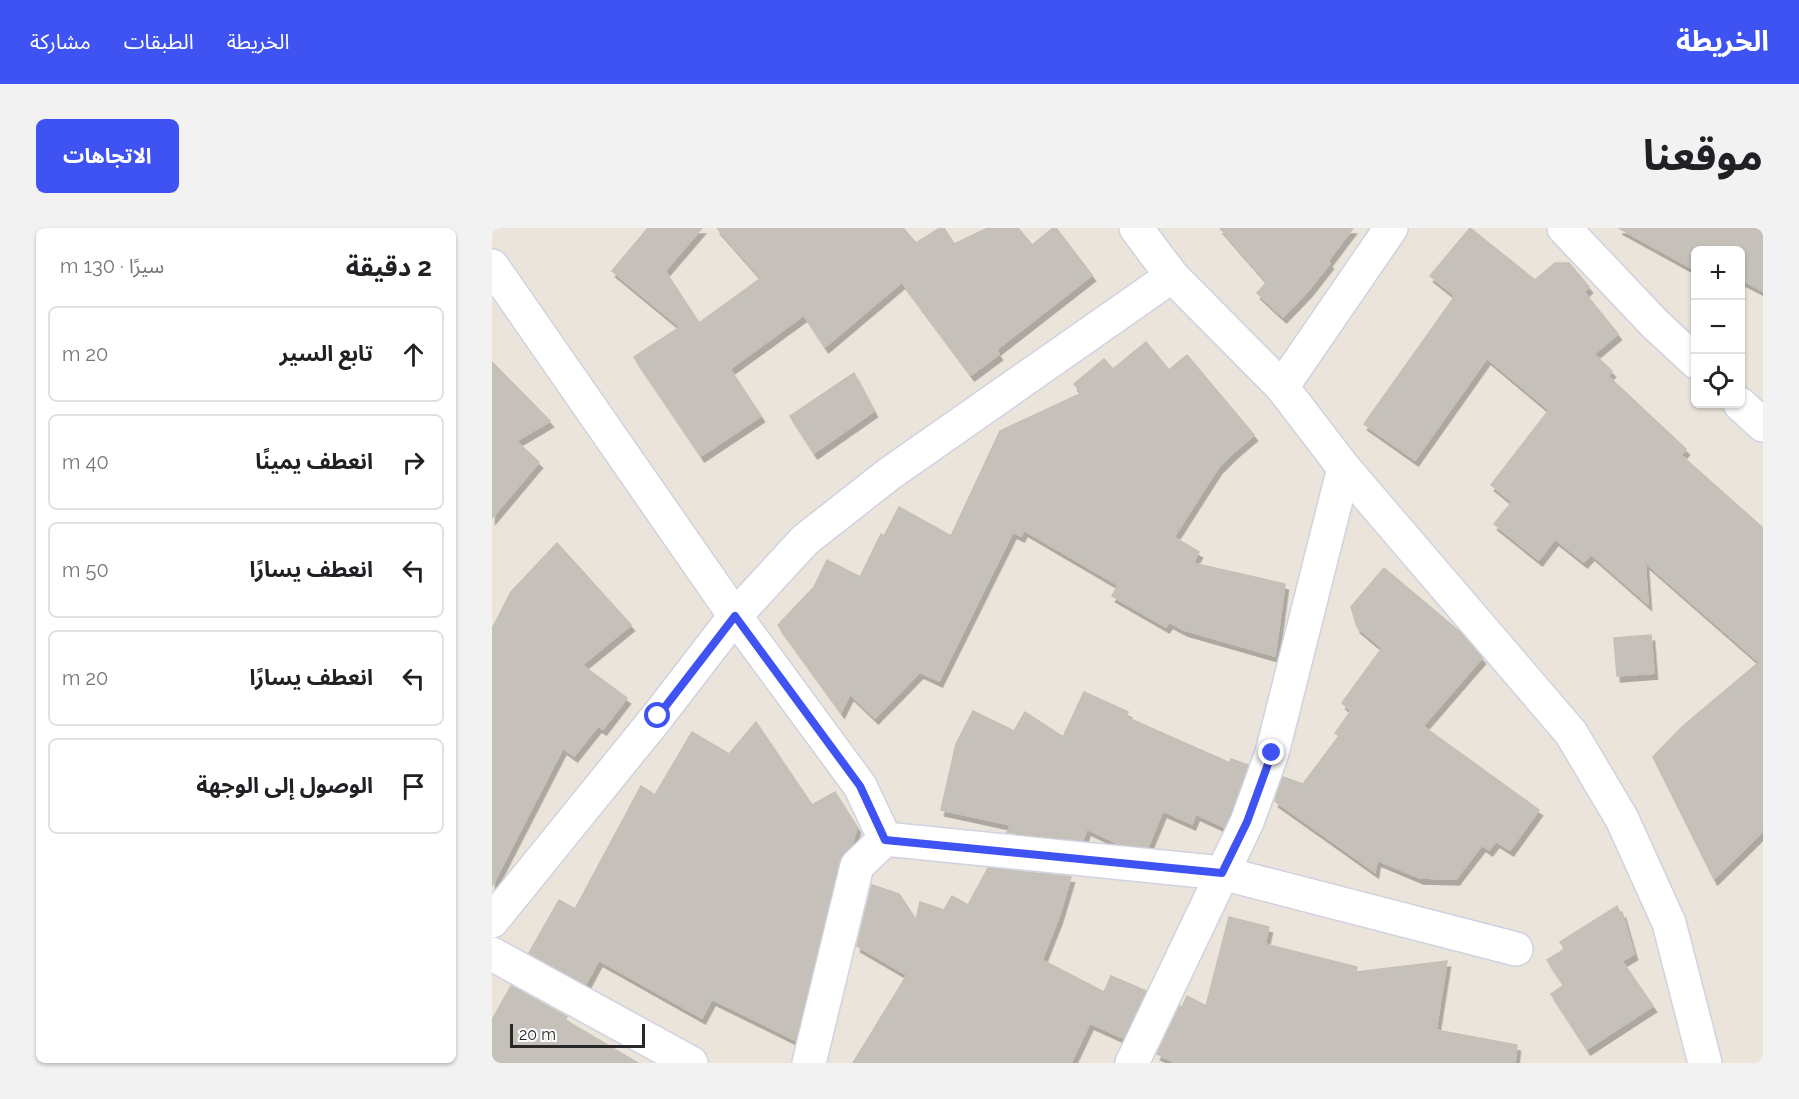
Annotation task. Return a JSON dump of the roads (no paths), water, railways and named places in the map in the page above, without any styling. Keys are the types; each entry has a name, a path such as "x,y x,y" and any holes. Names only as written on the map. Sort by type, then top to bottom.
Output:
{"street":[{"path":"1136,228 1172,276 1282,387 1344,468 1571,734 1622,819 1668,923 1705,1063"},
{"path":"1282,387 1391,228"},
{"path":"1564,228 1655,324 1691,358"},
{"path":"492,266 735,616 860,786 885,840"},
{"path":"492,921 658,716 735,616 805,540 889,474 1172,276"},
{"path":"1744,408 1763,425"},
{"path":"1132,1063 1247,822 1272,753 1344,468"},
{"path":"809,1063 857,866 885,840 1222,873 1516,949"},
{"path":"492,954 691,1063"}]}
